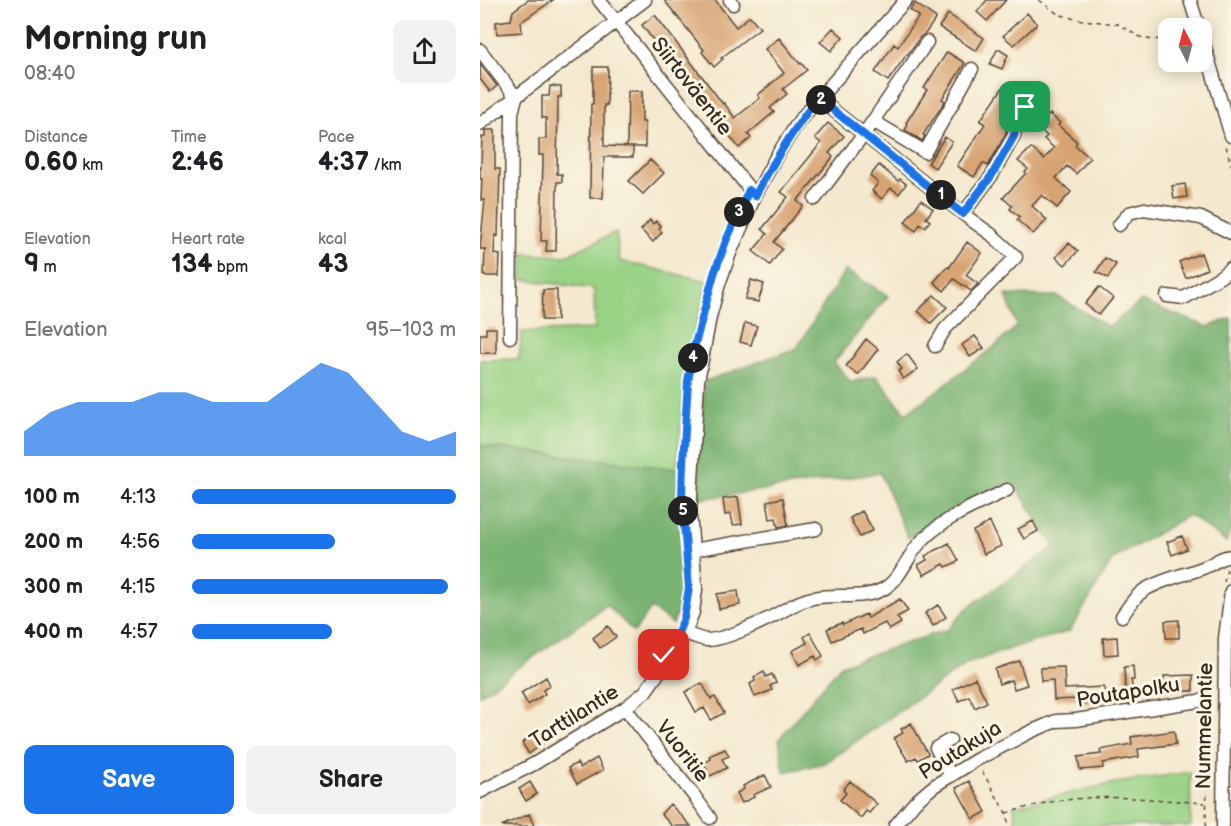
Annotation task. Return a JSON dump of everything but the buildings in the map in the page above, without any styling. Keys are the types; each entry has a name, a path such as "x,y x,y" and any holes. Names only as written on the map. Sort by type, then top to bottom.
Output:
{"street":[{"name":"Siirtoväentie","path":"599,0 755,196"},
{"path":"480,123 645,0"},
{"name":"Tarttilantie","path":"480,792 534,765 625,708 645,692 685,633 693,612 696,590 690,513 698,381 710,317 719,284 755,196 793,130 818,98 906,0"},
{"path":"1190,0 1196,18"},
{"path":"815,199 864,134 927,42"},
{"path":"480,50 516,97"},
{"path":"873,120 925,152 972,69"},
{"path":"1212,70 1231,133"},
{"path":"510,337 512,113 516,97"},
{"path":"818,98 992,235 1016,257 945,329 935,346"},
{"path":"963,214 992,175 1014,136 1025,107"},
{"path":"1119,225 1129,213 1144,209 1201,218 1231,233"},
{"path":"1167,296 1184,297 1220,277 1231,268"},
{"path":"685,633 706,640 721,637 776,615 803,600 814,597 875,593 887,587 919,544 941,524 1008,489"},
{"path":"693,550 816,529"},
{"path":"1122,616 1143,591 1171,578 1207,566 1222,557 1231,556"},
{"name":"Nummelantie","path":"1222,826 1225,650 1231,591"},
{"name":"Poutapolku","path":"1056,721 1077,720 1205,700"},
{"name":"Vuoritie","path":"625,708 710,818"},
{"name":"Poutakuja","path":"895,826 915,802 934,786 976,760 1056,721"},
{"path":"950,740 936,748 951,776"}],"path":[{"path":"1039,0 1058,15 1117,24 1140,37 1158,39"},
{"path":"976,760 1006,813 1009,826"},
{"path":"1006,813 1065,800 1106,798 1206,803"}],"green space":[{"path":"616,232 620,261 707,281 685,371 677,469 480,446 480,360 519,359 522,332 595,329 594,289 521,279 523,254 566,256"},
{"path":"845,270 888,296 834,362 851,382 876,376 906,414 994,347 1017,326 1006,295 1057,296 1109,327 1141,301 1208,327 1231,318 1231,528 1226,542 1189,515 1113,559 1070,631 967,664 825,763 784,772 779,739 841,665 949,629 966,609 1054,547 1014,483 908,538 880,473 695,500 705,381 797,348"},
{"path":"480,446 677,469 684,591 673,624 651,608 634,632 607,605 480,695"},
{"path":"1190,772 1191,826 1016,826 1014,806 1115,783"}],"route":[{"path":"664,655 678,633 684,618 689,588 682,498 688,381 694,348 714,274 749,190 755,196 776,157 818,98 963,214 992,175 1014,136 1025,107"}]}
